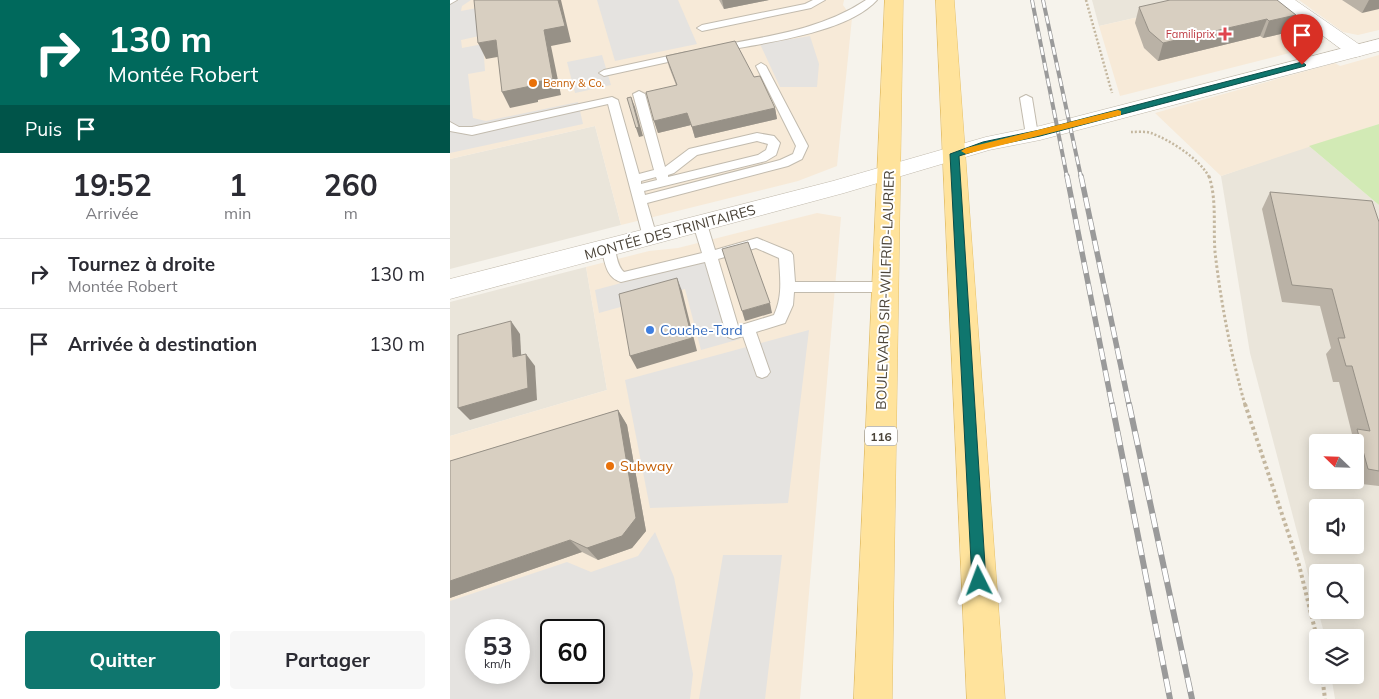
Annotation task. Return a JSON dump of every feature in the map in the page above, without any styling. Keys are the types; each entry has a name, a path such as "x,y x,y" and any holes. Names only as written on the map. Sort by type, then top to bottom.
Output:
{"main road":[{"name":"BOULEVARD SIR-WILFRID-LAURIER","path":"873,699 894,0"},
{"path":"945,0 986,699"}],"street":[{"path":"1284,0 1356,51"},
{"name":"MONTÉE DES TRINITAIRES","path":"450,289 889,173 986,144 1032,135 1379,45"}],"lane":[{"path":"702,28 808,6 820,0"},
{"path":"604,73 812,28 832,21 872,0"},
{"path":"637,190 784,163 798,156 802,146 761,66"},
{"path":"639,94 663,177"},
{"path":"1026,98 1032,135"},
{"path":"450,126 456,130 472,131 612,100 650,237"},
{"path":"637,190 663,177 762,158 772,152 774,143 770,139 757,137 693,152 663,177"},
{"path":"608,247 614,272 618,276 625,277 710,256 757,243 786,255 788,287 786,305 780,319 733,334 710,256 700,224"},
{"path":"788,287 886,287"},
{"path":"748,329 762,372"}],"path":[{"path":"1086,0 1112,92 1111,96"},
{"path":"1126,131 1149,132 1155,135 1197,162 1205,169 1209,177 1212,185 1214,247 1229,341 1241,391 1307,590 1315,629"},
{"path":"1323,684 1325,699"}],"shaded area":[{"path":"450,0 844,0 843,5 852,18 837,166 798,181 621,225 595,126 450,159"},
{"path":"450,0 471,0 462,6 461,11 477,8 479,36 461,40 462,48 483,44 485,71 468,74 473,118 486,121 578,102 583,124 450,153"},
{"path":"597,0 678,0 697,44 615,61"},
{"path":"1092,0 1214,0 1099,26"},
{"path":"1214,0 1269,0 1324,42 1317,46 1120,96 1099,26"},
{"path":"1299,0 1379,0 1379,30 1358,35 1343,32"},
{"path":"810,36 819,64 817,87 780,87 760,44"},
{"path":"602,55 611,85 575,93 567,62"},
{"path":"1379,55 1379,124 1221,176 1155,113 1335,63 1340,66"},
{"path":"595,126 621,225 450,269 450,159"},
{"path":"1309,146 1379,205 1379,699 1335,699 1332,684 1364,684 1364,629 1323,629 1320,619 1364,619 1364,564 1309,564 1309,578 1250,353 1221,176"},
{"path":"817,213 841,217 800,699 450,699 450,436 607,390 586,267 649,251 678,248"},
{"path":"715,258 740,339 701,350 685,289 599,313 595,290"},
{"path":"586,267 607,390 450,436 450,302"},
{"path":"809,330 788,503 650,508 625,380"},
{"path":"655,532 674,577 693,674 690,699 450,699 450,601 567,562 591,572 638,556"},
{"path":"723,555 782,555 765,699 699,699"}],"green space":[{"path":"1379,124 1379,205 1309,146"}],"building":[{"path":"474,0 558,0 565,26 544,30 553,79 530,83 531,86 502,92 496,40 478,43"},
{"path":"1170,0 1277,0 1296,15 1269,21 1267,19 1163,43 1149,31 1139,7"},
{"path":"735,41 754,77 760,76 775,108 692,127 687,113 654,121 646,92 677,85 666,56"},
{"path":"631,97 639,127 636,128 627,98"},
{"path":"1270,192 1372,201 1379,222 1379,471 1368,469 1364,454 1364,434 1358,434 1357,429 1370,431 1352,366 1346,366 1338,338 1345,338 1332,289 1292,285"},
{"path":"748,242 770,303 742,311 722,249"},
{"path":"677,278 692,338 630,356 619,294"},
{"path":"511,321 513,357 526,354 528,388 458,408 458,335"},
{"path":"618,410 636,518 622,536 587,548 570,540 450,581 450,461"}],"railway":[{"path":"1032,0 1067,177"},
{"path":"1043,0 1081,177"},
{"path":"1067,176 1112,405"},
{"path":"1081,176 1129,405"},
{"path":"1112,404 1170,699"},
{"path":"1129,404 1192,699"}],"slow traffic":[{"path":"966,151 986,144 1040,133 1118,113"}],"place":[{"name":"Familiprix","path":"1225,34"},
{"name":"Benny & Co.","path":"533,83"},
{"name":"Couche-Tard","path":"650,330"},
{"name":"Subway","path":"610,466"}],"route":[{"path":"979,581 955,186 955,154 986,144 1040,133 1302,65"}]}
